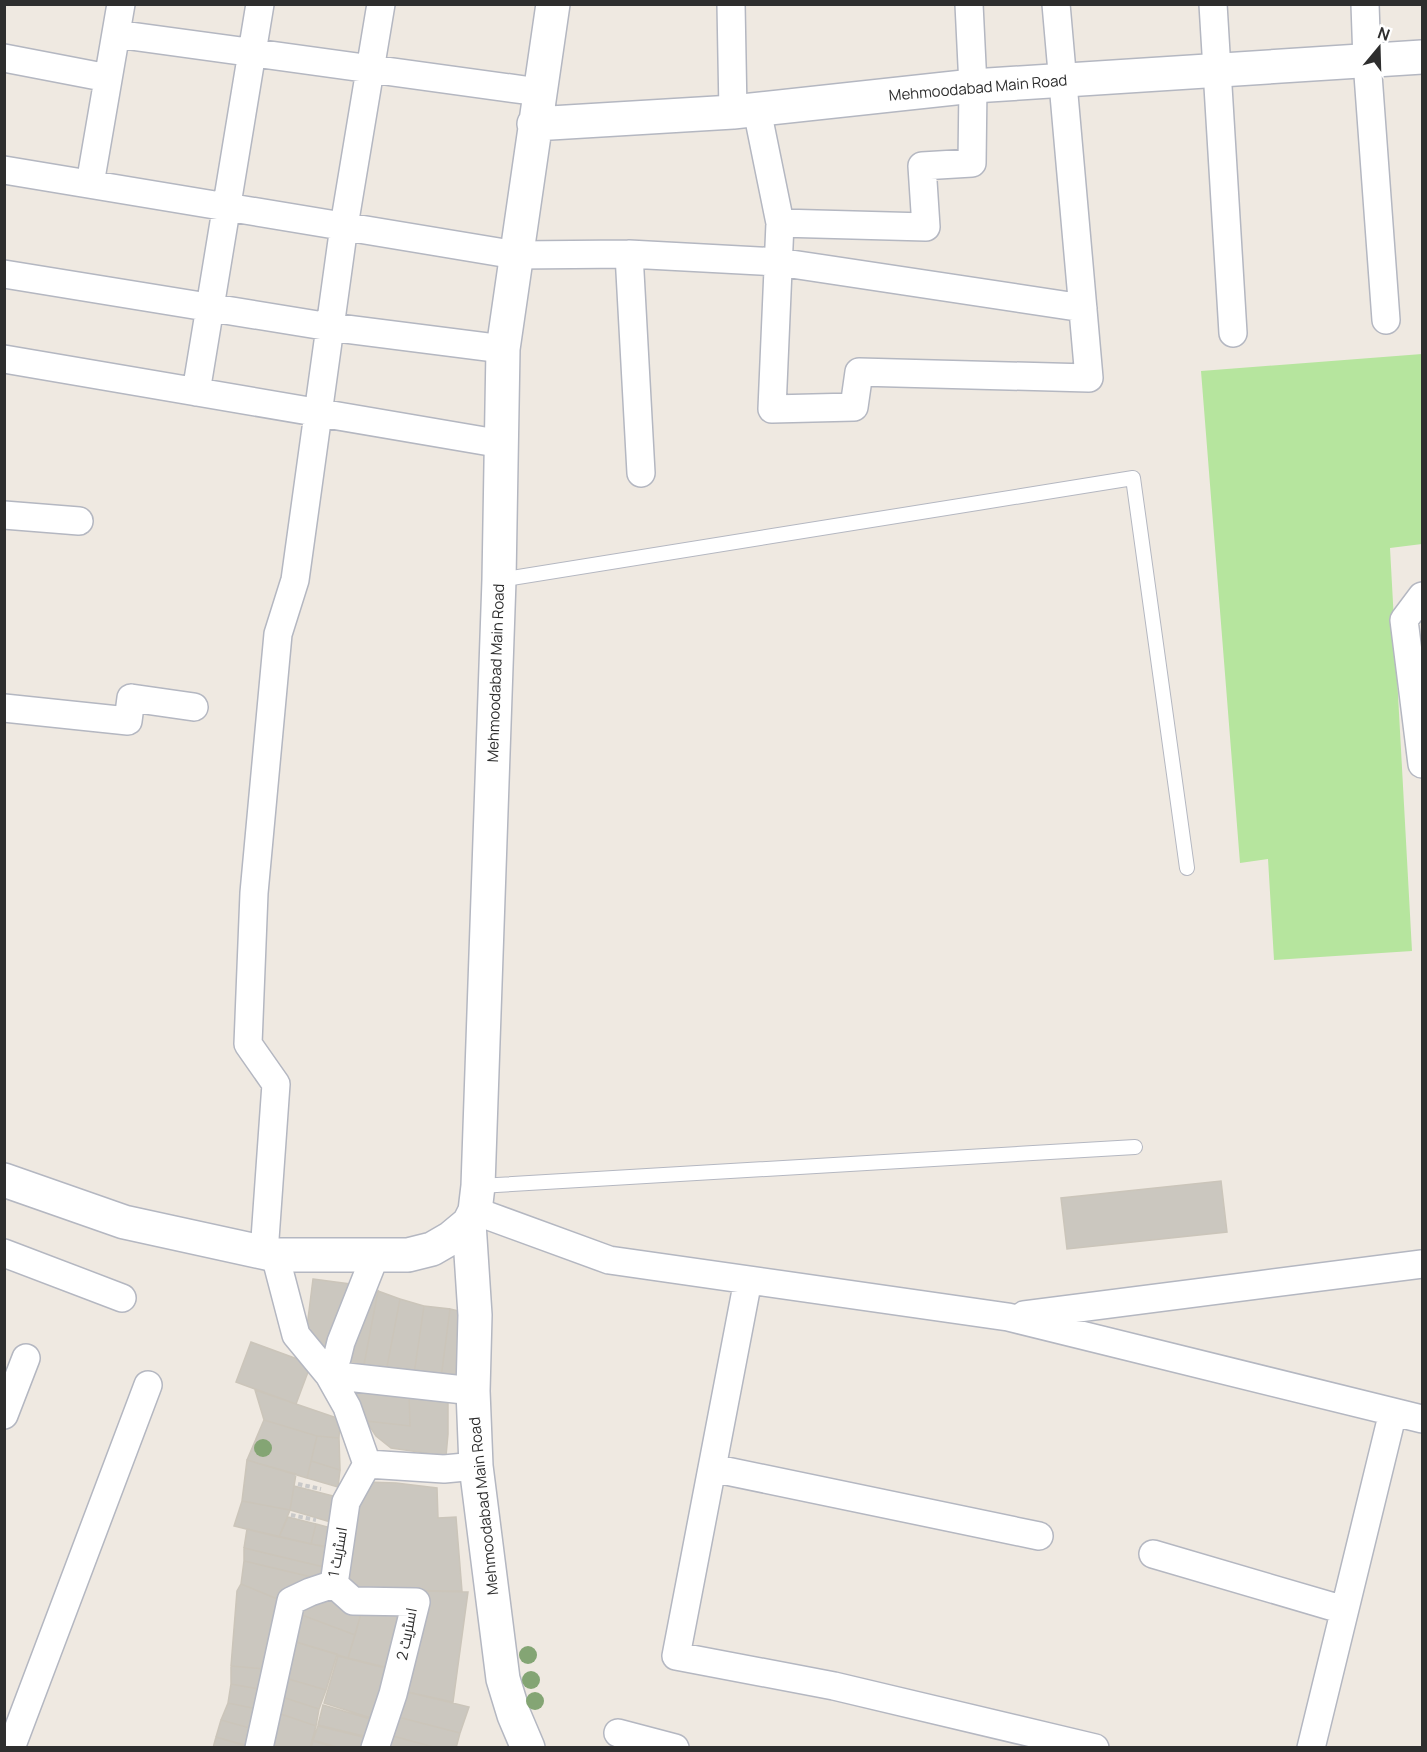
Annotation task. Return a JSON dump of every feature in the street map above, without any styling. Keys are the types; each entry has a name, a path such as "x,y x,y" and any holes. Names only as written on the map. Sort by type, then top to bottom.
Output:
{"main road":[{"name":"Mehmoodabad Main Road","path":"528,1748 503,1680 477,1466 473,1391 476,1315 474,1207 499,580 503,349 553,4"},
{"name":"Mehmoodabad Main Road","path":"534,124 745,111 973,86 1422,57"},
{"path":"4,1180 124,1221 270,1254 408,1255 432,1249 451,1239 474,1207"}],"street":[{"path":"90,184 121,4"},
{"path":"196,392 260,4"},
{"path":"381,4 344,226 296,580 278,634 254,893 248,1044 276,1084 270,1254 296,1335 329,1375 347,1407 367,1464 444,1469 477,1466"},
{"path":"731,4 745,111 780,223 772,409 854,407 858,372 1089,378 1056,4"},
{"path":"780,223 926,227 922,166 972,163 973,86 969,4"},
{"path":"1213,4 1233,333"},
{"path":"1365,4 1386,320"},
{"path":"116,34 539,92"},
{"path":"4,58 108,78"},
{"path":"4,170 516,255 629,254 778,262 1083,308"},
{"path":"629,254 641,473"},
{"path":"4,274 330,327 503,349"},
{"path":"4,359 502,444"},
{"path":"4,515 79,521"},
{"path":"1422,596 1404,620 1422,764"},
{"path":"4,708 128,721 131,699 194,707"},
{"path":"474,1207 609,1260 1008,1317 1422,1419"},
{"path":"4,1253 122,1298"},
{"path":"329,1375 375,1256"},
{"path":"1008,1317 1422,1264"},
{"path":"748,1280 676,1656 834,1686 1090,1747"},
{"path":"4,1415 26,1358"},
{"path":"329,1375 473,1391"},
{"path":"11,1748 148,1385"},
{"path":"1311,1748 1392,1412"},
{"name":"اسٹریٹ 1","path":"259,1748 291,1601 334,1584 346,1502 367,1464"},
{"path":"712,1468 1039,1536"},
{"path":"1152,1554 1344,1610"},
{"name":"اسٹریٹ 2","path":"334,1584 353,1601 416,1602 393,1694 375,1748"},
{"path":"618,1733 675,1748"}],"lane":[{"path":"499,580 1133,478 1187,868"},
{"path":"474,1207 1135,1147"}],"green space":[{"path":"1422,354 1422,544 1390,548 1412,951 1274,960 1268,859 1240,863 1201,371"}],"building":[{"path":"1221,1181 1227,1232 1067,1249 1061,1198"},
{"path":"313,1279 350,1284 334,1357 306,1335"},
{"path":"378,1291 363,1370 340,1365 356,1305"},
{"path":"378,1291 400,1299 386,1372 363,1370"},
{"path":"400,1299 424,1306 414,1374 386,1372"},
{"path":"424,1306 450,1309 441,1378 414,1374"},
{"path":"450,1309 472,1314 463,1382 441,1378"},
{"path":"251,1342 311,1364 296,1404 236,1382"},
{"path":"350,1385 409,1394 410,1426 366,1421 356,1403"},
{"path":"255,1390 340,1419 339,1438 317,1436 264,1420"},
{"path":"409,1394 448,1401 446,1456 391,1448 376,1436 366,1421 410,1426"},
{"path":"264,1420 317,1436 307,1478 247,1460"},
{"path":"317,1436 339,1438 340,1470 311,1461"},
{"path":"247,1460 296,1474 290,1510 242,1501"},
{"path":"311,1461 340,1470 338,1487 307,1478"},
{"path":"366,1482 437,1488 438,1518 456,1517 462,1591 351,1590 348,1547"},
{"path":"294,1486 341,1498 334,1523 290,1510"},
{"path":"242,1501 290,1510 279,1537 234,1526"},
{"path":"288,1517 316,1524 311,1544 279,1537"},
{"path":"316,1524 335,1529 329,1547 311,1544"},
{"path":"247,1529 329,1548 324,1567 244,1548"},
{"path":"244,1548 324,1567 320,1579 244,1561"},
{"path":"244,1561 320,1579 280,1600 241,1584"},
{"path":"241,1584 280,1600 266,1669 231,1666 237,1591"},
{"path":"423,1591 468,1592 453,1702 403,1691"},
{"path":"319,1593 362,1610 355,1635 294,1612"},
{"path":"362,1610 409,1614 393,1669 348,1658"},
{"path":"294,1612 355,1635 348,1658 286,1639"},
{"path":"286,1639 337,1654 326,1690 275,1675"},
{"path":"338,1656 393,1670 377,1720 324,1703"},
{"path":"231,1666 266,1669 264,1690 231,1684"},
{"path":"275,1675 326,1690 319,1709 273,1694"},
{"path":"231,1684 264,1690 262,1710 228,1703"},
{"path":"403,1691 469,1707 460,1733 394,1716"},
{"path":"273,1694 319,1709 316,1726 272,1711"},
{"path":"228,1703 262,1710 257,1730 221,1720"},
{"path":"323,1705 377,1721 372,1738 318,1725"},
{"path":"272,1711 316,1726 310,1748 282,1748 264,1742"},
{"path":"394,1716 460,1733 456,1748 437,1748 389,1735"},
{"path":"221,1720 257,1730 252,1747 216,1737"},
{"path":"318,1726 371,1739 368,1748 340,1748 313,1740"},
{"path":"389,1735 437,1748 385,1748"},
{"path":"216,1737 252,1748 213,1748"},
{"path":"313,1741 337,1748 311,1748"}]}
